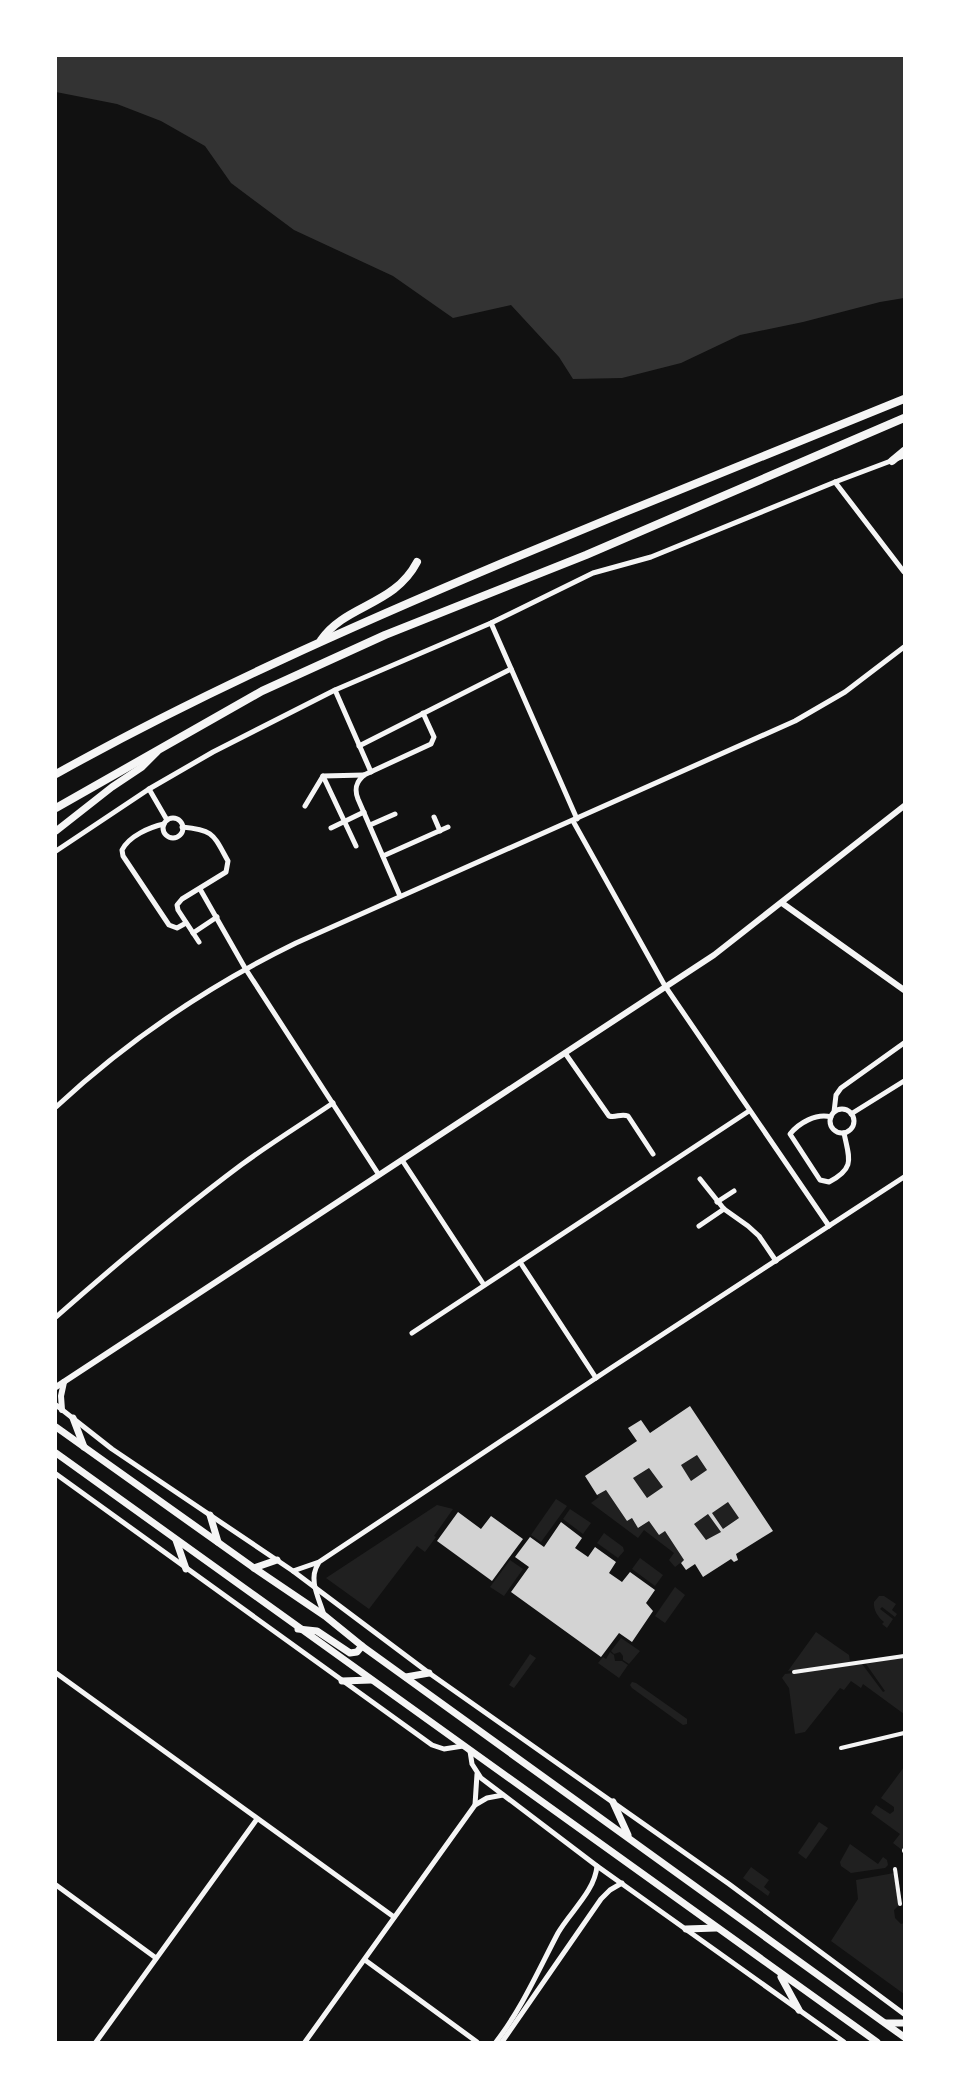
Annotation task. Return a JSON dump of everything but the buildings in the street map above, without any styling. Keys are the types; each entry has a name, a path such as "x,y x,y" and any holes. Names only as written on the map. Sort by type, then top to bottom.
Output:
{"highway":[{"path":"56,774 116,740 197,699 319,642 603,521 904,399"},
{"path":"56,807 262,691 385,635 586,555 904,418"},
{"path":"892,461 904,450"},
{"path":"319,642 338,622 381,599 400,585 406,580 417,562"}],"main road":[{"path":"56,831 112,787 142,767 162,747"},
{"path":"73,1418 84,1447"},
{"path":"56,1426 325,1616 362,1646 904,2037"},
{"path":"56,1453 877,2043"},
{"path":"56,1459 70,1463"},
{"path":"210,1515 218,1542"},
{"path":"176,1540 186,1569"},
{"path":"254,1568 277,1560"},
{"path":"298,1629 317,1631 350,1653 357,1652 362,1646"},
{"path":"405,1677 429,1673"},
{"path":"342,1681 370,1680"},
{"path":"613,1802 629,1837"},
{"path":"686,1929 716,1928"},
{"path":"780,1975 799,2010"},
{"path":"885,2023 904,2023"}],"street":[{"path":"56,851 149,789 213,752 335,690 491,622 593,573 651,557 904,456"},
{"path":"835,482 904,572"},
{"path":"491,622 575,820 665,986 829,1226"},
{"path":"56,1107 135,1040 245,968 400,896 795,722 846,692 904,647"},
{"path":"359,746 511,669"},
{"path":"335,690 371,772"},
{"path":"323,776 364,775 431,744 434,737 423,713"},
{"path":"364,775 356,786 356,793 400,896"},
{"path":"305,806 323,776"},
{"path":"323,776 356,846"},
{"path":"149,789 165,822 164,833 171,838 179,835 182,827"},
{"path":"56,1387 714,955 904,806"},
{"path":"331,828 364,812"},
{"path":"370,825 395,814"},
{"path":"434,817 440,831"},
{"path":"186,923 177,928 169,925 123,856 125,844 130,840 150,828 177,819 182,827 207,831 228,861 225,873 179,901 178,910 199,942"},
{"path":"383,856 448,827"},
{"path":"200,889 245,968 380,1175"},
{"path":"782,903 904,990"},
{"path":"193,933 217,917"},
{"path":"844,1133 849,1166 829,1182 820,1180 790,1134 814,1117 832,1114 840,1109 846,1110 854,1119 849,1130 844,1133 838,1132 832,1128 830,1123 832,1114 834,1104 841,1089 904,1043"},
{"path":"565,1053 609,1116 628,1116 653,1154"},
{"path":"851,1114 904,1081"},
{"path":"56,1317 138,1246 207,1191 333,1103"},
{"path":"412,1333 749,1111"},
{"path":"402,1160 484,1285"},
{"path":"293,1571 319,1562 904,1177"},
{"path":"700,1179 724,1209 759,1236 776,1261"},
{"path":"717,1202 734,1191"},
{"path":"699,1226 724,1209"},
{"path":"520,1262 596,1378"},
{"path":"62,1410 61,1396 64,1382"},
{"path":"56,1405 112,1449 293,1571 429,1673 729,1884 904,2014"},
{"path":"56,1474 432,1745 444,1749 467,1749 477,1774 503,1795 597,1866 844,2043"},
{"path":"319,1562 314,1572 315,1588 325,1616"},
{"path":"794,1672 904,1656"},
{"path":"56,1673 394,1917"},
{"path":"841,1748 904,1733"},
{"path":"475,1805 477,1774"},
{"path":"305,2043 475,1805 487,1798 503,1795"},
{"path":"96,2043 257,1819"},
{"path":"496,2043 523,2003 558,1933 595,1878 597,1866"},
{"path":"895,1869 900,1904"},
{"path":"502,2043 601,1899 609,1890 622,1883"},
{"path":"56,1885 156,1958"},
{"path":"365,1960 477,2043"}],"shaded area":[{"path":"56,56 904,56 904,298 740,335 681,363 622,378 573,379 559,357 511,305 453,318 393,276 294,230 231,183 205,146 161,121 117,104 56,92"},
{"path":"697,1455 707,1470 691,1481 681,1465"},
{"path":"649,1468 663,1487 647,1498 633,1478"},
{"path":"606,1490 627,1521 632,1518 639,1528 649,1521 665,1531 684,1560 675,1567 669,1560 674,1553 644,1530 638,1538 591,1503 599,1497 597,1495"},
{"path":"556,1499 567,1506 541,1542 531,1535"},
{"path":"728,1502 739,1518 723,1529 712,1513"},
{"path":"437,1505 453,1509 434,1536 436,1537 425,1552 417,1546 369,1609 326,1578"},
{"path":"570,1509 591,1523 583,1534 563,1519"},
{"path":"708,1514 721,1532 706,1540 694,1524"},
{"path":"604,1533 623,1547 624,1551 618,1558 597,1543"},
{"path":"640,1558 663,1575 655,1586 632,1569"},
{"path":"510,1560 523,1569 504,1596 490,1587"},
{"path":"675,1587 685,1595 665,1623 655,1616"},
{"path":"879,1596 884,1596 896,1604 892,1610 897,1614 895,1617 882,1607 880,1609 893,1619 887,1628 882,1624 884,1622 874,1608 874,1602"},
{"path":"816,1632 849,1655 850,1662 788,1671"},
{"path":"621,1638 640,1651 629,1664 623,1660 620,1652 614,1654 611,1651"},
{"path":"610,1652 614,1655 615,1661 622,1661 628,1665 619,1678 598,1663 603,1657 606,1659"},
{"path":"530,1654 536,1658 514,1688 509,1685"},
{"path":"904,1657 904,1714 863,1684 861,1688 851,1681 844,1690 840,1688 805,1732 795,1734 789,1688 782,1678 785,1674 862,1664 883,1692 885,1691 866,1664"},
{"path":"632,1682 687,1719 687,1724 683,1725 632,1688 630,1685"},
{"path":"904,1767 904,1846 902,1850 893,1843 900,1834 871,1813 876,1805 890,1814 894,1811 894,1807 881,1798"},
{"path":"819,1822 828,1828 806,1859 798,1853"},
{"path":"850,1844 878,1864 883,1857 887,1860 888,1865 885,1868 851,1873 841,1866 840,1862"},
{"path":"751,1867 769,1880 764,1887 770,1892 768,1896 743,1878"},
{"path":"894,1873 899,1905 894,1910 895,1918 901,1924 904,1923 904,1994 831,1941 858,1899 856,1880"}]}
